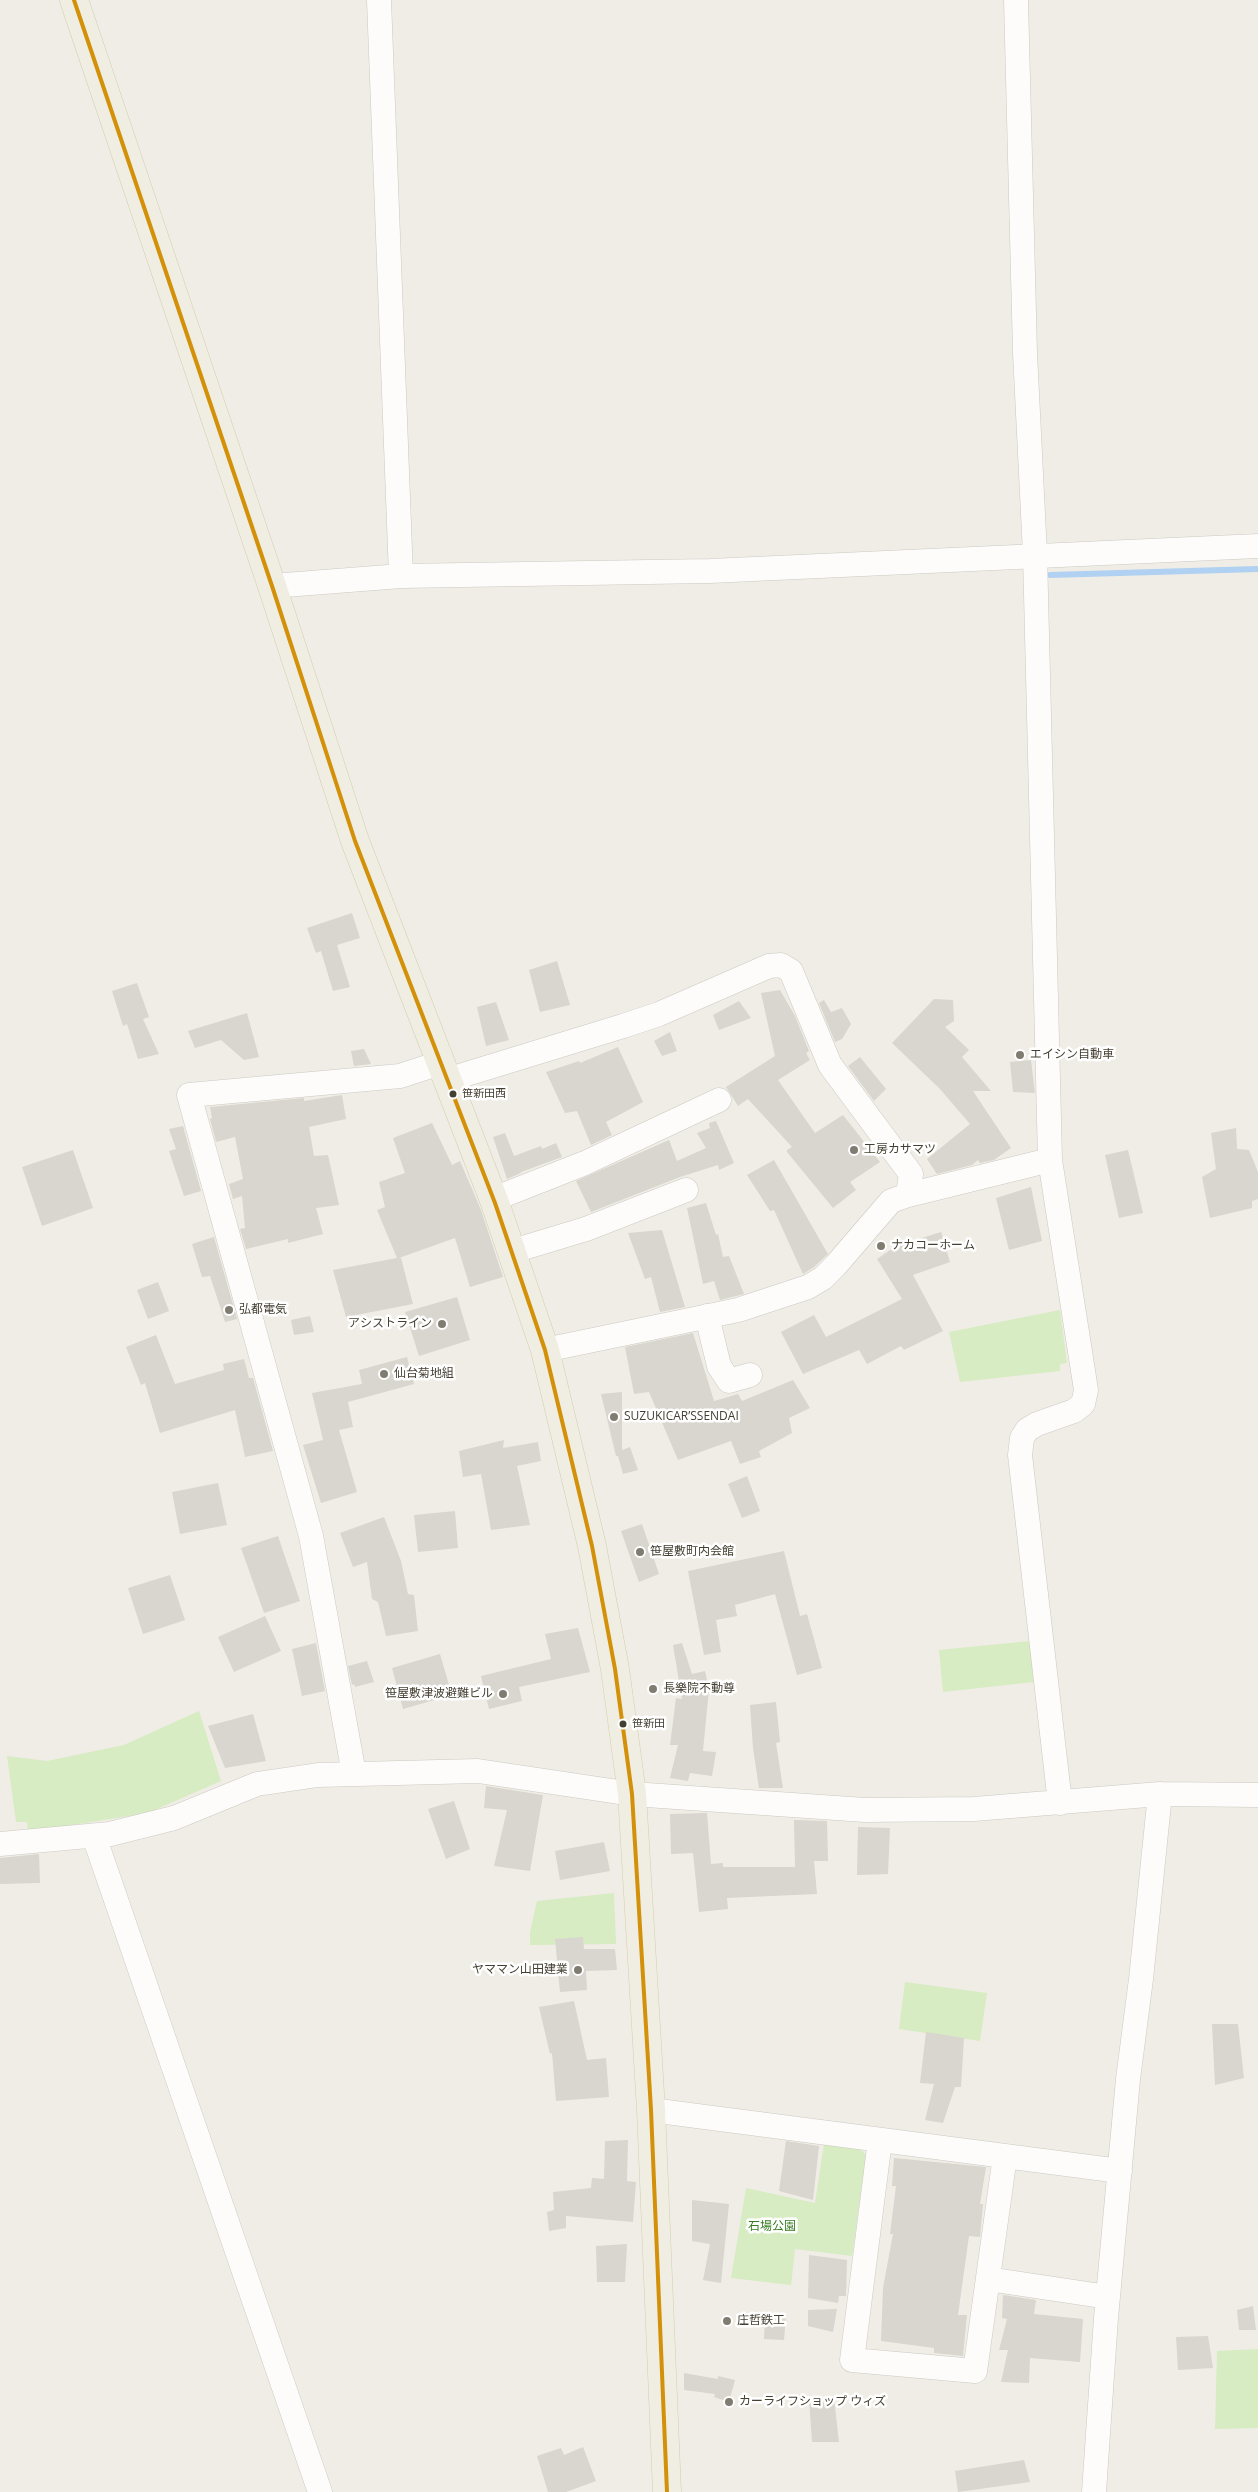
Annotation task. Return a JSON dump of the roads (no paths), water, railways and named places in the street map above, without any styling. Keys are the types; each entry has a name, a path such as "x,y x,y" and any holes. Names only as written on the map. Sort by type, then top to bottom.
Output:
{"main road":[{"path":"74,0 272,586 355,841 495,1203 545,1350 593,1556 615,1669 632,1794 651,2110 667,2492"}],"street":[{"path":"380,0 401,576"},
{"path":"1016,0 1025,353 1035,554 1050,1160 1086,1390 1083,1404 1074,1411 1037,1424 1027,1430 1022,1438 1020,1455 1060,1803"},
{"path":"272,586 401,576 710,571 1035,554 1258,546"},
{"path":"354,1774 311,1536 189,1095 444,1072 624,1026 659,1014 769,966 782,965 791,971 830,1066 911,1174 908,1195"},
{"path":"504,1195 585,1163 719,1100"},
{"path":"545,1350 738,1310 808,1288 823,1278 836,1265 891,1201 908,1195 1050,1160"},
{"path":"523,1248 586,1228 686,1190"},
{"path":"707,1316 719,1366 729,1381 750,1375"},
{"path":"0,1844 110,1834 174,1818 257,1784 288,1778 354,1774 478,1771 632,1794 865,1810 974,1809 1160,1794 1258,1795"},
{"path":"1094,2492 1108,2296 1128,2080 1141,1979 1160,1794"},
{"path":"94,1836 320,2492"},
{"path":"651,2110 1120,2170"},
{"path":"880,2140 852,2360 975,2371 1005,2156"},
{"path":"988,2279 1108,2296"}],"waterway":[{"path":"1050,575 1258,569"}],"place":[{"name":"エイシン自動車","path":"1020,1055"},
{"name":"笹新田西","path":"453,1094"},
{"name":"工房カサマツ","path":"854,1150"},
{"name":"ナカコーホーム","path":"881,1246"},
{"name":"弘都電気","path":"229,1310"},
{"name":"アシストライン","path":"442,1324"},
{"name":"仙台菊地組","path":"384,1374"},
{"name":"SUZUKICAR’SSENDAI","path":"614,1417"},
{"name":"笹屋敷町内会館","path":"640,1552"},
{"name":"長樂院不動尊","path":"653,1689"},
{"name":"笹屋敷津波避難ビル","path":"503,1694"},
{"name":"笹新田","path":"623,1724"},
{"name":"ヤママン山田建業","path":"578,1970"},
{"name":"庄哲鉄工","path":"727,2321"},
{"name":"カーライフショップ ウィズ","path":"729,2402"}],"park label":[{"name":"石場公園","path":"772,2227"}]}
